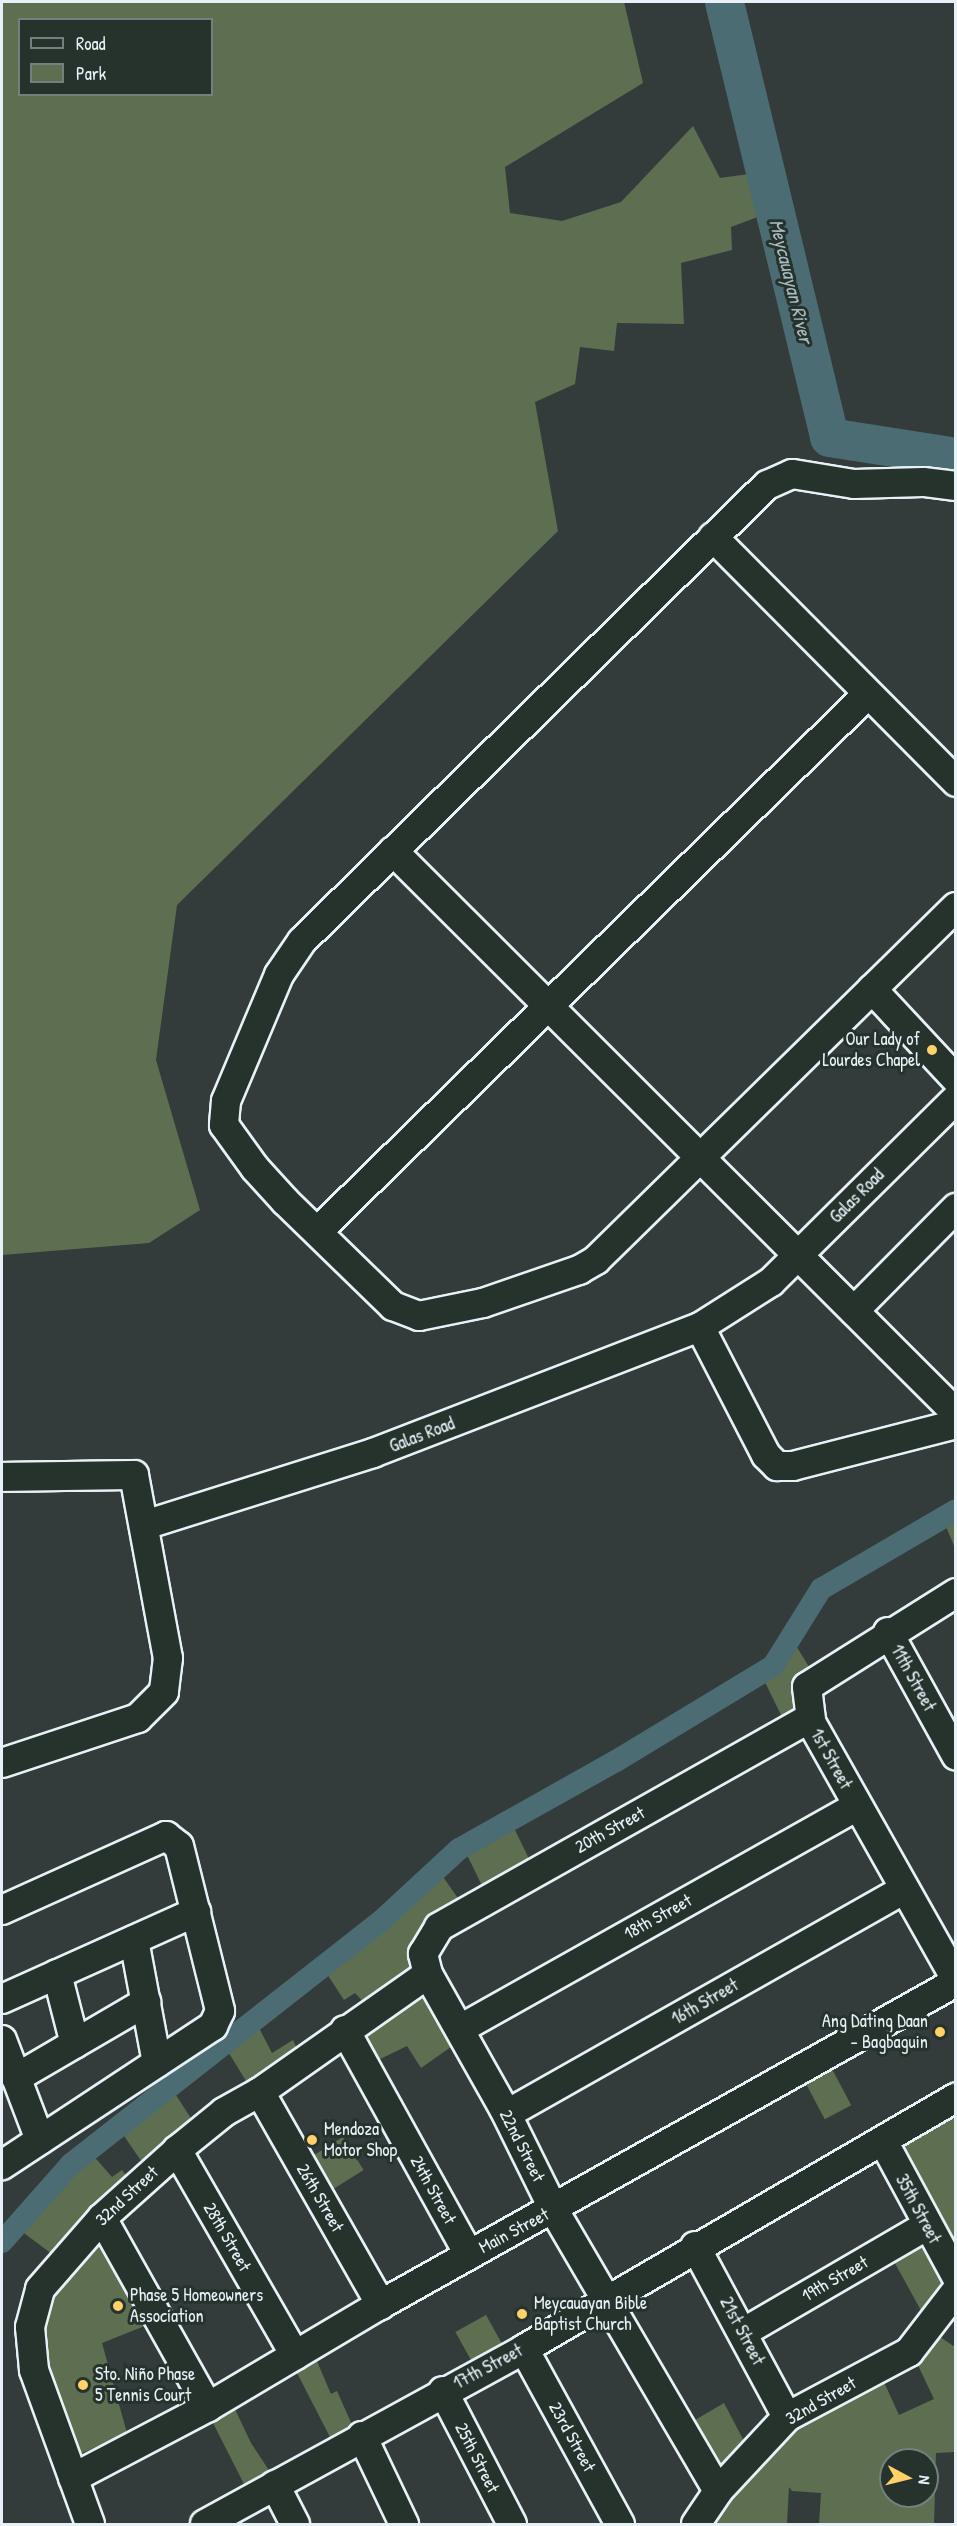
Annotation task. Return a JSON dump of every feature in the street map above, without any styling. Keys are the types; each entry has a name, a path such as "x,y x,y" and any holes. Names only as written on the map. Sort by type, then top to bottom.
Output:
{"street":[{"path":"956,486 923,482 854,484 792,474 767,485 393,851 291,956 279,975 223,1110 224,1125 255,1168 393,1306 407,1314 435,1315 579,1270 610,1247 956,907"},
{"path":"713,537 956,782"},
{"path":"317,1232 868,694"},
{"path":"393,851 956,1413"},
{"path":"872,989 956,1079"},
{"name":"Galas Road","path":"145,1525 373,1453 700,1327 771,1282 956,1099"},
{"path":"854,1311 956,1208"},
{"path":"700,1327 766,1455 777,1466 793,1466 956,1424"},
{"path":"2,1477 134,1475 168,1658 164,1692 138,1718 2,1763"},
{"name":"1st Street","path":"956,1593 888,1632 807,1687 810,1718 956,1981"},
{"name":"11th Street","path":"888,1632 956,1755"},
{"name":"20th Street","path":"425,1964 439,1927 810,1718"},
{"name":"18th Street","path":"460,2029 857,1806"},
{"path":"2,1910 166,1836 179,1846 220,2010 213,2026 2,2165"},
{"name":"16th Street","path":"507,2114 904,1889"},
{"path":"2,1999 196,1912"},
{"path":"134,1940 157,2062"},
{"name":"22nd Street","path":"425,1964 507,2114 554,2210 718,2491"},
{"name":"32nd Street","path":"90,2524 34,2370 30,2327 40,2289 102,2218 177,2150 224,2112 260,2092 345,2030 425,1964"},
{"path":"57,1974 75,2044"},
{"name":"Main Street","path":"73,2478 208,2407 381,2305 554,2210 956,1981"},
{"path":"16,2078 146,2002"},
{"name":"24th Street","path":"345,2030 469,2255"},
{"path":"2,2040 39,2140"},
{"name":"26th Street","path":"260,2092 381,2305"},
{"name":"17th Street","path":"205,2524 443,2391 524,2349 695,2246 956,2098"},
{"name":"35th Street","path":"883,2141 926,2226 956,2276"},
{"name":"28th Street","path":"177,2150 295,2355"},
{"path":"102,2218 208,2407"},
{"name":"19th Street","path":"744,2332 926,2226"},
{"name":"21st Street","path":"695,2246 744,2332 787,2417"},
{"name":"32nd Street","path":"696,2524 718,2491 787,2417 909,2352 956,2291"},
{"name":"23rd Street","path":"524,2349 620,2524"},
{"name":"25th Street","path":"443,2391 512,2524"},
{"path":"362,2436 404,2524"},
{"path":"275,2485 296,2524"}],"green space":[{"path":"2,2 624,2 643,83 505,167 510,213 562,221 621,202 693,126 720,178 749,174 760,216 731,227 732,250 681,263 684,324 617,323 614,351 580,347 575,384 535,402 558,531 177,905 156,1060 200,1210 149,1243 2,1255"},
{"path":"955,1515 955,1548 944,1522"},
{"path":"792,1639 814,1675 802,1714 784,1721 762,1676 774,1667"},
{"path":"515,1830 531,1863 483,1887 466,1854"},
{"path":"441,1874 462,1904 420,1971 367,2006 355,1993 344,2000 325,1971"},
{"path":"426,1989 458,2042 421,2068 407,2046 372,2063 356,2038"},
{"path":"259,2028 272,2053 293,2040 298,2051 251,2089 227,2050"},
{"path":"832,2069 851,2105 825,2119 806,2083"},
{"path":"172,2089 194,2123 144,2165 122,2133"},
{"path":"955,2106 955,2252 896,2151 900,2138"},
{"path":"343,2137 364,2170 329,2192 308,2159"},
{"path":"90,2152 112,2177 122,2170 128,2178 52,2254 9,2222"},
{"path":"101,2230 147,2325 102,2343 127,2433 82,2453 73,2451 42,2350 48,2294"},
{"path":"924,2237 946,2274 945,2287 924,2316 891,2256"},
{"path":"486,2315 504,2347 473,2364 455,2332"},
{"path":"937,2335 955,2347 955,2452 939,2453 939,2448 879,2448 879,2508 934,2508 934,2524 819,2524 821,2493 792,2491 789,2487 787,2524 711,2524 729,2496 792,2423 883,2380 899,2415 934,2399 916,2361"},
{"path":"316,2359 331,2394 337,2391 353,2427 332,2441 295,2369"},
{"path":"232,2403 251,2443 274,2478 245,2486 211,2419"},
{"path":"724,2403 745,2443 717,2473 690,2423"}],"waterway":[{"name":"Meycauayan River","path":"724,2 829,437 956,457"},
{"path":"2,2242 71,2164 381,1921 459,1849 616,1761 773,1666 821,1589 956,1510"}],"place":[{"name":"Our Lady of Lourdes Chapel","path":"932,1050"},
{"name":"Ang Dating Daan - Bagbaguin","path":"940,2032"},
{"name":"Mendoza Motor Shop","path":"312,2140"},
{"name":"Phase 5 Homeowners Association","path":"118,2306"},
{"name":"Meycauayan Bible Baptist Church","path":"522,2314"},
{"name":"Sto. Niño Phase 5 Tennis Court","path":"83,2385"}]}
